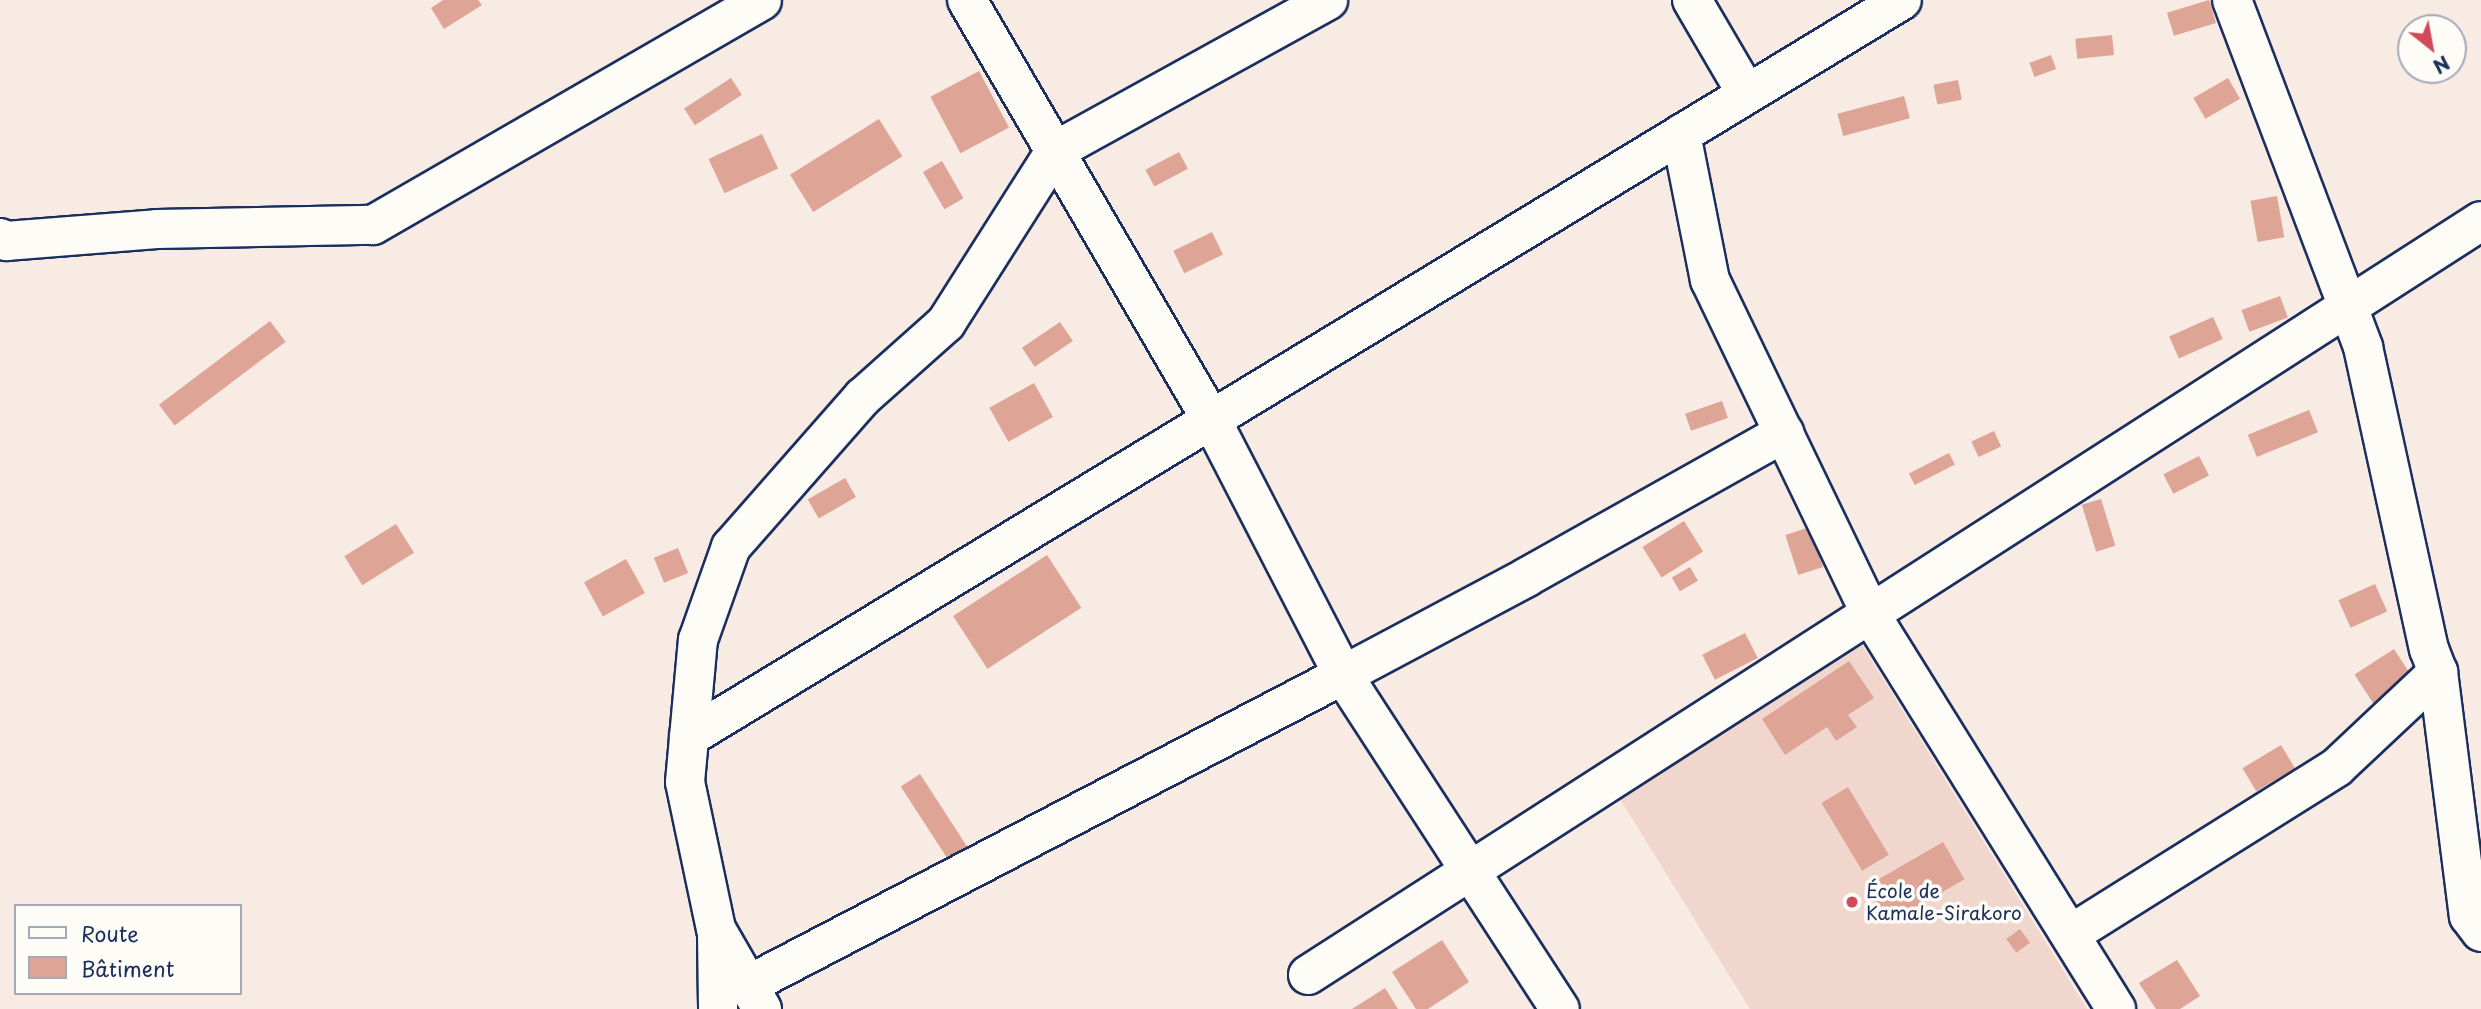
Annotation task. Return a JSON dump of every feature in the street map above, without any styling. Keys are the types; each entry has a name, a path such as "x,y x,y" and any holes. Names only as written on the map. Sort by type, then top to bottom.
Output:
{"street":[{"path":"0,239 6,242 157,229 373,225 762,0"},
{"path":"967,0 1211,419 1343,675 1560,1009"},
{"path":"718,1009 716,929 685,782 698,640 731,547 863,397 946,323 1055,152 1328,0"},
{"path":"1692,0 1748,94"},
{"path":"689,737 1902,0"},
{"path":"2232,0 2363,347 2429,649 2438,672 2468,808 2469,916 2481,932"},
{"path":"1681,134 1710,280 1870,613 2116,1009"},
{"path":"1308,975 2481,221"},
{"path":"716,929 755,997 1527,577 1784,432"},
{"path":"2071,934 2337,767 2438,672"}],"shaded area":[{"name":"École de Kamale-Sirakoro","path":"1861,643 2087,1009 1750,1009 1617,794"}],"building":[{"path":"443,0 478,0 482,5 444,29 431,8"},
{"path":"2209,0 2216,23 2174,36 2167,13"},
{"path":"2112,35 2114,55 2077,59 2075,39"},
{"path":"2051,55 2056,69 2035,77 2029,63"},
{"path":"979,71 1009,128 960,153 930,97"},
{"path":"731,78 742,95 695,125 684,108"},
{"path":"2228,78 2240,99 2205,119 2193,98"},
{"path":"1958,80 1962,100 1937,104 1933,85"},
{"path":"1904,96 1910,118 1843,136 1837,114"},
{"path":"879,119 902,156 813,212 790,175"},
{"path":"762,134 778,168 725,193 709,159"},
{"path":"1179,152 1188,169 1154,187 1145,170"},
{"path":"942,161 964,198 944,209 923,172"},
{"path":"2277,196 2284,237 2258,242 2250,201"},
{"path":"1212,232 1223,254 1184,273 1173,251"},
{"path":"2280,296 2288,318 2249,332 2241,310"},
{"path":"2213,317 2223,339 2179,358 2169,337"},
{"path":"270,321 286,342 175,425 159,405"},
{"path":"1060,322 1073,341 1035,367 1022,348"},
{"path":"1034,383 1053,417 1008,442 989,408"},
{"path":"1722,401 1728,418 1691,431 1685,414"},
{"path":"2309,410 2318,432 2257,457 2248,435"},
{"path":"1994,431 2001,446 1979,457 1971,442"},
{"path":"1949,453 1955,465 1915,485 1909,473"},
{"path":"2199,456 2209,476 2173,494 2163,474"},
{"path":"845,478 856,497 819,519 808,500"},
{"path":"2101,499 2115,546 2096,552 2082,505"},
{"path":"1684,521 1703,552 1662,577 1642,547"},
{"path":"396,524 414,553 362,585 344,556"},
{"path":"1810,527 1823,567 1798,575 1785,535"},
{"path":"678,548 688,573 664,583 654,558"},
{"path":"1047,555 1081,608 987,669 953,616"},
{"path":"626,559 645,593 603,616 584,582"},
{"path":"1690,567 1698,581 1680,591 1672,578"},
{"path":"2375,584 2387,611 2351,628 2338,600"},
{"path":"1745,633 1758,658 1715,680 1702,655"},
{"path":"2394,649 2415,681 2375,706 2355,675"},
{"path":"1849,661 1874,698 1848,715 1857,727 1836,741 1827,727 1785,755 1762,719"},
{"path":"2281,745 2295,768 2256,791 2242,768"},
{"path":"920,774 971,852 951,865 901,787"},
{"path":"1848,787 1889,855 1862,871 1821,803"},
{"path":"1943,842 1964,879 1887,924 1865,887"},
{"path":"2020,929 2030,943 2016,953 2006,939"},
{"path":"1442,940 1469,982 1428,1009 1416,1009 1392,972"},
{"path":"2177,960 2200,996 2180,1009 2156,1009 2139,983"},
{"path":"1385,988 1398,1009 1352,1009"}],"place":[{"name":"École de Kamale-Sirakoro","path":"1852,902"}]}
